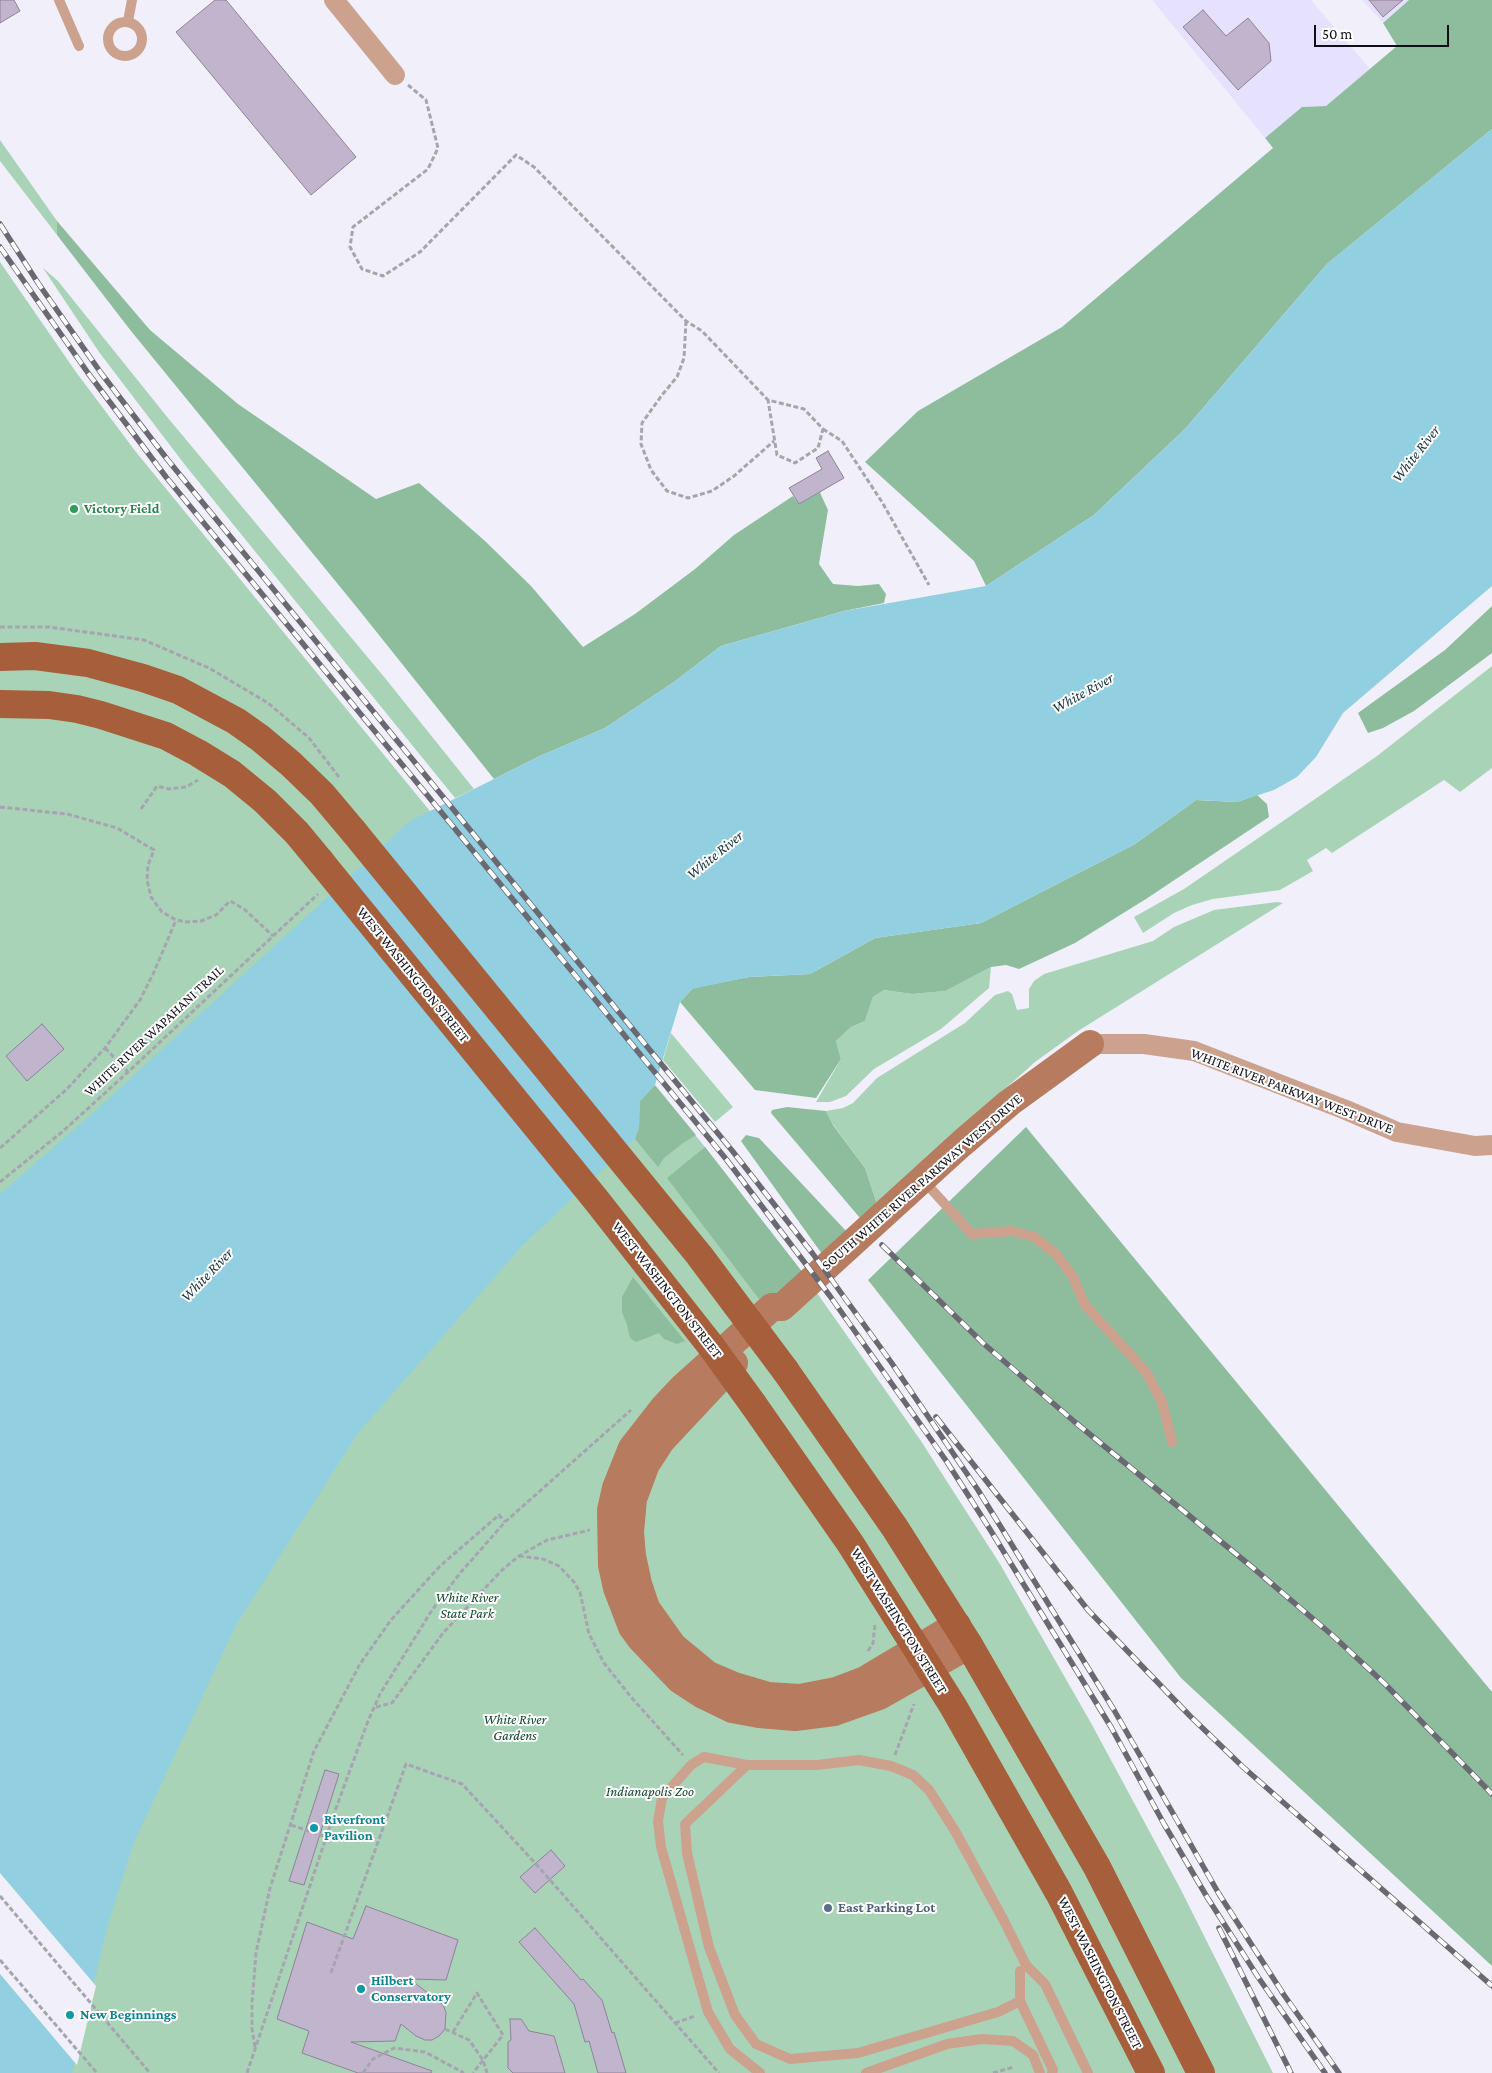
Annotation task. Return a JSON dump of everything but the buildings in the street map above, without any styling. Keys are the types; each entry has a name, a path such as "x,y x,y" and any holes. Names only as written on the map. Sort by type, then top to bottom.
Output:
{"main road":[{"path":"0,657 35,656 88,663 178,690 236,721 260,738 292,764 322,794 686,1239 785,1370 895,1528 963,1635 1097,1867 1200,2073"},
{"name":"WEST WASHINGTON STREET","path":"0,704 49,705 77,709 101,714 166,736 232,774 265,801 297,833 711,1346 850,1543 958,1715 1059,1893 1151,2073"}],"street":[{"path":"334,0 395,75"},
{"name":"WHITE RIVER PARKWAY WEST DRIVE","path":"1090,1044 1144,1044 1194,1051 1346,1110 1397,1132 1475,1146 1492,1145"},
{"name":"SOUTH WHITE RIVER PARKWAY WEST DRIVE","path":"963,1635 923,1659 836,1691 800,1698 768,1696 734,1686 708,1675 673,1646 646,1608 632,1556 630,1532 634,1499 646,1464 661,1441 781,1317 782,1307 922,1179 1009,1104 1090,1044"}],"lane":[{"path":"59,0 79,46"},
{"path":"128,21 132,0"},
{"path":"922,1179 972,1234 1012,1231 1034,1237 1056,1254 1073,1277 1085,1305 1146,1372 1162,1402 1172,1442"},
{"path":"760,2073 730,2048 708,2012 661,1847 658,1820 662,1798 691,1765 704,1757 747,1765 817,1765 859,1760 892,1766 913,1775 929,1790 1004,1919 1026,1965 1044,1984 1088,2073"},
{"path":"747,1765 685,1824 687,1853 709,1947 735,2015 756,2044 790,2059 858,2053 998,2012 1020,2001"},
{"path":"1020,1972 1020,2001 1053,2070 1052,2073"},
{"path":"866,2073 947,2044 989,2040 1013,2041 1033,2055 1040,2073"}],"path":[{"path":"395,75 426,100 438,148 428,169 353,227 350,247 362,269 383,276 420,252 516,155 534,167 686,321 702,331 768,400 804,409 823,429 842,441 882,502 929,585"},
{"path":"686,321 684,358 677,377 642,423 641,444 650,470 667,491 688,498 712,491 734,476 774,440"},
{"path":"768,400 777,455 795,463 818,448 823,429"},
{"path":"141,809 157,786 169,789 186,787 198,780"},
{"path":"0,807 67,814 117,828 154,850 148,865 147,880 151,897 162,912 176,920 187,922 201,921 216,915 230,901 244,909 273,936"},
{"name":"WHITE RIVER WAPAHANI TRAIL","path":"0,1182 62,1132 320,892"},
{"path":"0,1148 66,1090 105,1048 140,1000 176,920"},
{"path":"105,1048 128,1072"},
{"path":"247,2073 368,1721 384,1687 432,1610 461,1572 505,1522 637,1405"},
{"path":"255,2049 252,2029 252,2003 256,1953 270,1888 314,1751 360,1664 391,1620 440,1566 499,1516 505,1522"},
{"path":"519,1556 543,1559 559,1566 574,1582 580,1592 589,1634 604,1663 631,1697 691,1765"},
{"path":"895,1756 914,1704"},
{"path":"331,1973 406,1764 462,1784 536,1864 720,2073"},
{"path":"291,1825 327,1837"},
{"path":"0,1896 150,2073"},
{"path":"0,1960 97,2073"},
{"path":"453,2032 477,1993 503,2035 473,2073"},
{"path":"445,2029 469,2040 483,2060 487,2073"},
{"path":"363,2073 373,2060 394,2048 425,2052 464,2073"},
{"path":"992,2073 1014,2067"}],"shaded area":[{"path":"1152,0 1311,0 1370,69 1326,106 1302,107 1265,138"},
{"path":"1362,0 1409,0 1383,23"}],"green space":[{"path":"1409,0 1492,0 1492,129 1327,264 1185,429 1094,515 986,586 974,561 865,462 918,411 1062,327 1273,148 1265,138 1302,107 1326,106 1397,46 1383,23"},
{"path":"0,140 57,221 57,235 0,161"},
{"path":"57,221 150,330 238,404 376,499 419,483 485,541 531,586 583,647 635,614 695,569 734,535 793,496 799,504 820,492 828,510 819,564 833,584 858,586 879,584 886,594 884,603 844,611 721,646 674,682 605,728 540,756 494,779 359,610 131,331 57,235"},
{"name":"White River State Park","path":"0,262 76,372 136,452 705,1147 803,1273 921,1441 1000,1564 1091,1723 1180,1888 1273,2073 0,2073"},
{"path":"43,268 58,281 168,418 385,678 474,789 455,798 185,465 99,352"},
{"path":"1492,606 1492,653 1414,711 1383,728 1368,733 1358,713 1445,650"},
{"path":"1492,666 1492,768 1460,792 1444,780 1332,853 1326,848 1307,860 1313,871 1280,890 1213,899 1192,905 1174,913 1143,933 1134,917 1184,889 1377,756"},
{"path":"1257,795 1267,804 1269,817 1146,899 1075,943 1019,969 1006,965 991,967 945,991 912,994 884,990 873,997 865,1021 851,1027 836,1041 841,1059 816,1098 755,1090 680,1002 693,988 749,977 810,974 875,938 981,923 1135,844 1196,800 1237,802"},
{"path":"1277,902 1283,903 1078,1031 1035,1062 877,1204 865,1168 832,1123 826,1111 843,1108 853,1103 877,1078 965,1023 995,995 1008,991 1012,994 1017,1010 1029,1008 1029,989 1034,981 1044,974 1153,941 1174,927 1214,910"},
{"path":"991,967 989,988 941,1029 874,1069 846,1096 830,1102 816,1102 841,1059 836,1041 851,1027 865,1021 873,997 884,990 912,994 944,991"},
{"path":"671,1033 733,1107 715,1122 663,1060"},
{"path":"655,1085 696,1135 664,1158 658,1167 635,1139 639,1127 640,1101"},
{"path":"787,1107 826,1111 833,1125 865,1168 877,1204 860,1218 771,1113 772,1110"},
{"path":"1026,1127 1492,1692 1492,1966 1181,1678 868,1280"},
{"path":"746,1135 759,1138 847,1232 822,1254 741,1141"},
{"path":"705,1147 803,1273 765,1307 667,1178"},
{"path":"633,1277 685,1341 677,1344 664,1339 659,1333 636,1342 630,1338 622,1312 622,1297"}],"water":[{"name":"White River","path":"1492,129 1492,586 1343,713 1316,757 1297,777 1274,790 1237,802 1196,800 1135,844 981,923 875,938 810,974 749,977 692,989 680,1002 655,1085 640,1101 639,1127 635,1139 522,1246 358,1433 236,1625 134,1842 108,1924 72,2073 0,2073 0,1194 94,1112 410,821 540,756 605,728 674,682 721,646 844,611 986,586 1094,515 1185,429 1327,264"}],"pier":[{"path":"0,1873 96,1986 77,2065 0,1974"}],"railway":[{"path":"0,224 38,283 101,373 167,459 734,1153 813,1254 891,1362 978,1490 1114,1710 1219,1894 1284,1995 1339,2073"},
{"path":"0,247 88,373 166,477 726,1159 830,1296 947,1462 991,1531 1111,1727 1164,1824 1207,1897 1258,1977 1325,2073"},
{"path":"882,1245 984,1344 1076,1423 1332,1635 1384,1683 1492,1794"},
{"path":"936,1417 1088,1610 1190,1716 1243,1767 1492,1986"},
{"path":"1219,1928 1291,2073"}],"place":[{"name":"Victory Field","path":"74,509"},
{"name":"Riverfront Pavilion","path":"314,1828"},
{"name":"East Parking Lot","path":"828,1908"},
{"name":"Hilbert Conservatory","path":"361,1989"},
{"name":"New Beginnings","path":"70,2015"}],"park label":[{"name":"White River Gardens","path":"515,1728"},
{"name":"Indianapolis Zoo","path":"650,1792"}]}
